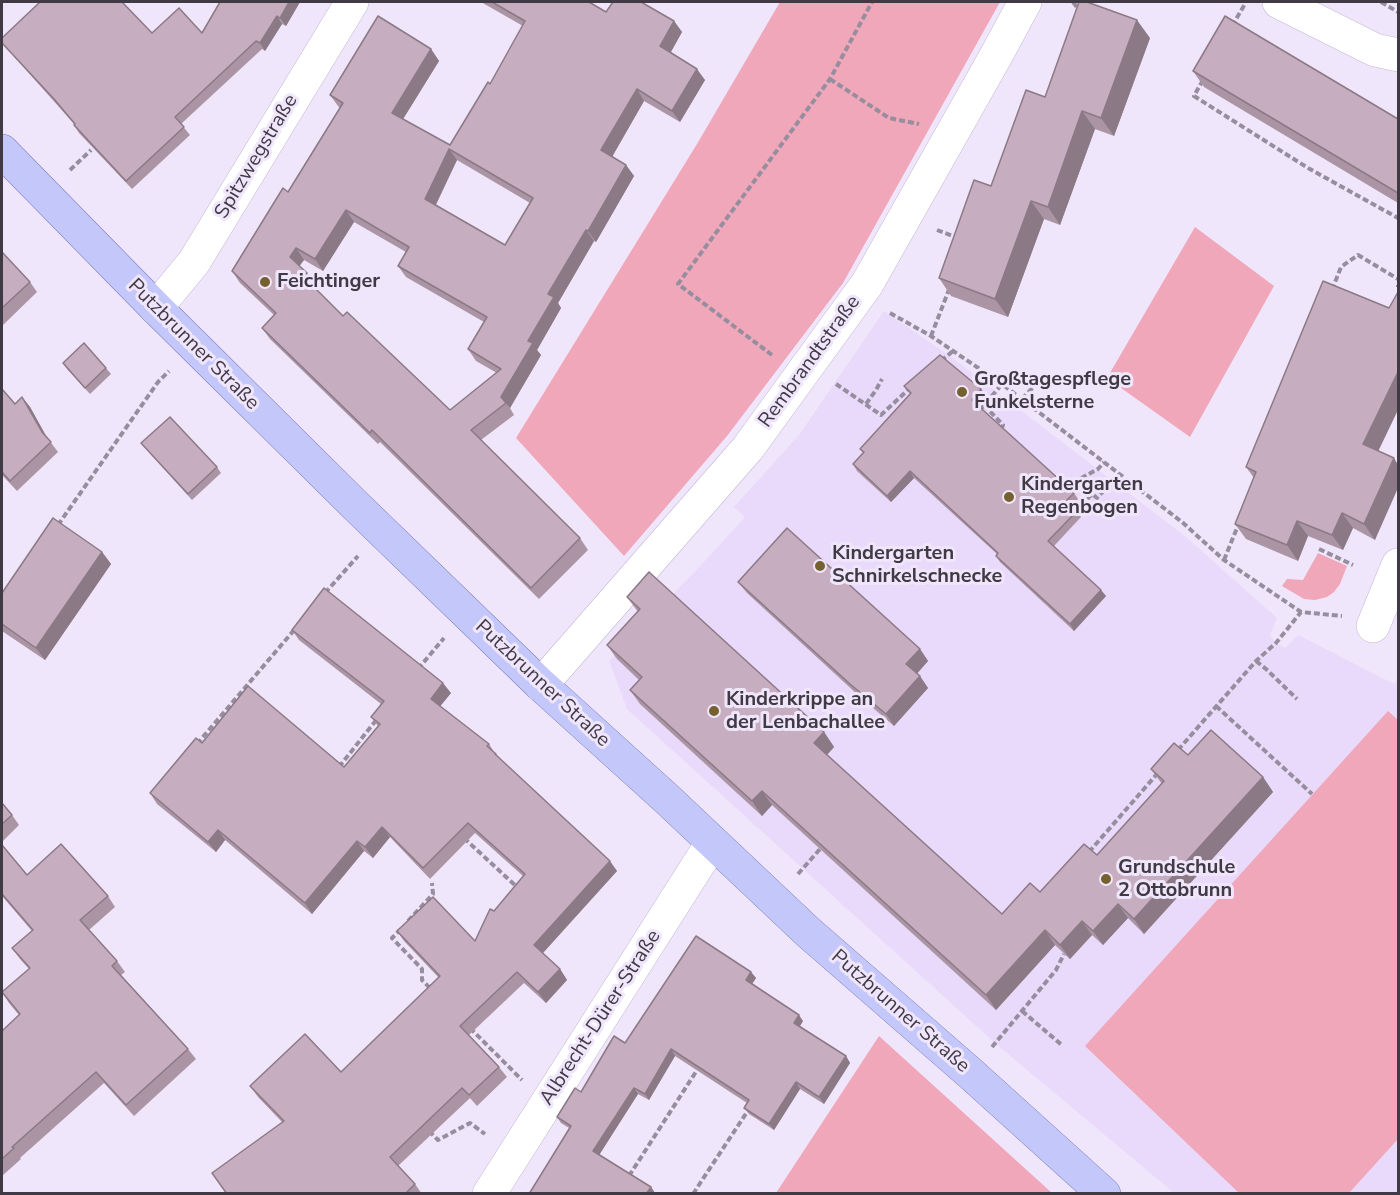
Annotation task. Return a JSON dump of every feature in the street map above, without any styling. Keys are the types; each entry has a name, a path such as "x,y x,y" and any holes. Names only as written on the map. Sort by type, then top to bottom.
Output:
{"main road":[{"name":"Putzbrunner Straße","path":"2,151 156,308 382,532 542,684 808,932 1104,1194"}],"street":[{"name":"Spitzwegstraße","path":"156,308 194,262 351,2"},
{"name":"Rembrandtstraße","path":"542,684 748,448 815,378 1025,2"},
{"path":"1279,2 1375,50 1398,55"},
{"path":"1375,627 1398,565"},
{"name":"Albrecht-Dürer-Straße","path":"489,1194 712,843"}],"path":[{"path":"872,2 830,79 678,284 815,378 866,404 882,415 916,382"},
{"path":"1073,2 1081,14"},
{"path":"1231,29 1246,2"},
{"path":"1381,2 1398,12"},
{"path":"1204,77 1194,96 1308,168 1398,218"},
{"path":"830,79 889,118 954,131"},
{"path":"1331,292 1341,267 1358,255 1398,279"},
{"path":"867,284 884,295 879,306 931,336 1002,384 1182,522 1224,560 1301,612 1375,627"},
{"path":"931,336 951,284"},
{"path":"57,527 158,382 193,345"},
{"path":"934,368 953,351"},
{"path":"866,404 882,379"},
{"path":"1022,399 1040,380"},
{"path":"980,410 1002,384"},
{"path":"899,397 907,404"},
{"path":"984,405 1003,425 1001,429"},
{"path":"1066,488 1098,469 1104,462"},
{"path":"1076,512 1092,494 1097,498 1119,474"},
{"path":"1224,560 1240,519"},
{"path":"319,600 348,565 382,532"},
{"path":"1329,554 1333,546"},
{"path":"1319,549 1353,565"},
{"path":"412,677 466,612"},
{"path":"1177,751 1256,661 1276,643 1301,612"},
{"path":"193,748 297,626"},
{"path":"1256,661 1297,699"},
{"path":"1216,706 1312,794"},
{"path":"338,767 383,712"},
{"path":"368,730 377,737"},
{"path":"1084,857 1161,768"},
{"path":"463,837 521,891"},
{"path":"798,874 820,849"},
{"path":"432,883 433,894 392,938 423,969 422,980 438,996"},
{"path":"1013,1021 1056,970 1064,954"},
{"path":"1022,1011 1064,1046"},
{"path":"463,1021 546,1104"},
{"path":"624,1184 700,1066"},
{"path":"693,1194 754,1101"},
{"path":"424,1127 438,1140 470,1123 514,1155"}],"shaded area":[{"path":"780,2 1000,2 843,283 727,436 624,556 516,438 697,144"},
{"path":"1195,227 1274,286 1190,437 1107,378"},
{"name":"Grundschule 2 Ottobrunn","path":"884,311 950,356 1186,537 1277,618 1270,635 1276,643 1285,648 1298,635 1394,684 1398,679 1398,1193 1174,1193 995,1043 627,709 609,661 745,517 734,507 799,435"},
{"path":"1318,553 1347,566 1334,592 1327,597 1315,600 1304,599 1282,586 1287,579 1303,580"},
{"path":"1388,711 1398,720 1398,1139 1349,1193 1239,1193 1085,1046"},
{"path":"879,1036 1052,1193 776,1193"}],"building":[{"path":"40,2 122,2 152,33 179,8 202,33 220,2 289,2 280,18 277,16 260,43 256,41 175,117 184,127 126,181 2,43 2,38"},
{"path":"492,2 589,2 606,12 613,2 641,2 674,21 660,46 697,69 672,111 637,89 601,150 626,165 548,294 554,297 528,341 533,343 501,397 506,403 471,430 580,538 531,588 372,430 370,433 262,328 276,313 232,271 283,188 288,192 343,103 330,95 378,16 431,49 392,113 450,145 488,82 490,84 525,21","holes":["449,149 533,198 505,245 425,199","346,210 409,247 398,266 487,317 468,349 501,369 450,410 347,312 343,316 304,277 307,273 290,257 296,248 315,259"]},
{"path":"1079,2 1087,2 1137,20 1101,118 1082,111 1048,207 1031,201 995,299 939,278 974,180 991,186 1026,90 1045,97"},
{"path":"1225,16 1398,119 1398,193 1193,71"},
{"path":"2,252 30,282 2,308"},
{"path":"1323,281 1389,308 1398,292 1398,372 1363,444 1394,458 1364,524 1342,513 1332,535 1297,521 1287,545 1235,524 1256,472 1246,467"},
{"path":"84,343 106,368 85,388 63,363"},
{"path":"940,355 981,389 972,400 1074,493 1066,501 1077,511 1048,541 1101,590 1070,624 996,556 998,553 910,471 887,496 853,464 864,452 860,449 911,393 904,386"},
{"path":"2,389 15,404 22,397 42,432 51,442 10,481 2,472"},
{"path":"170,417 217,467 188,494 141,443"},
{"path":"53,518 102,552 36,648 2,624 2,593"},
{"path":"787,528 920,649 906,664 920,676 886,714 738,582"},
{"path":"649,572 824,732 814,743 1002,914 1030,883 1040,892 1084,844 1097,855 1164,781 1151,769 1174,743 1188,755 1211,730 1263,777 1134,919 1118,904 1093,931 1082,921 1060,945 1045,930 986,995 762,791 752,801 630,690 642,677 607,645 640,609 627,597"},
{"path":"324,588 443,683 431,699 489,744 487,746 495,754 610,861 534,945 560,969 538,992 517,972 460,1026 499,1067 469,1095 462,1088 390,1157 415,1184 405,1194 227,1194 212,1173 284,1121 250,1086 305,1034 341,1072 440,976 397,931 433,897 475,941 490,909 494,911 525,874 468,823 423,868 382,827 365,847 357,841 305,903 218,830 208,842 150,793 196,738 202,743 248,686 344,767 380,724 371,717 384,701 292,630"},
{"path":"2,803 12,815 2,824"},
{"path":"61,844 108,896 80,920 117,961 112,966 188,1049 126,1105 96,1072 12,1147 14,1148 2,1159 2,1031 20,1014 2,992 30,968 12,948 33,930 2,894 2,845 27,875"},
{"path":"696,936 751,972 746,980 799,1015 794,1023 846,1056 819,1097 796,1082 769,1124 744,1108 749,1100 671,1049 645,1094 634,1088 593,1151 651,1187 646,1194 529,1194 571,1126 557,1117 575,1088 581,1092 614,1036 625,1043"}],"place":[{"name":"Feichtinger","path":"265,282"},
{"name":"Großtagespflege Funkelsterne","path":"962,392"},
{"name":"Kindergarten Regenbogen","path":"1009,497"},
{"name":"Kindergarten Schnirkelschnecke","path":"820,566"},
{"name":"Kinderkrippe an der Lenbachallee","path":"714,711"},
{"name":"Grundschule 2 Ottobrunn","path":"1106,879"}]}
